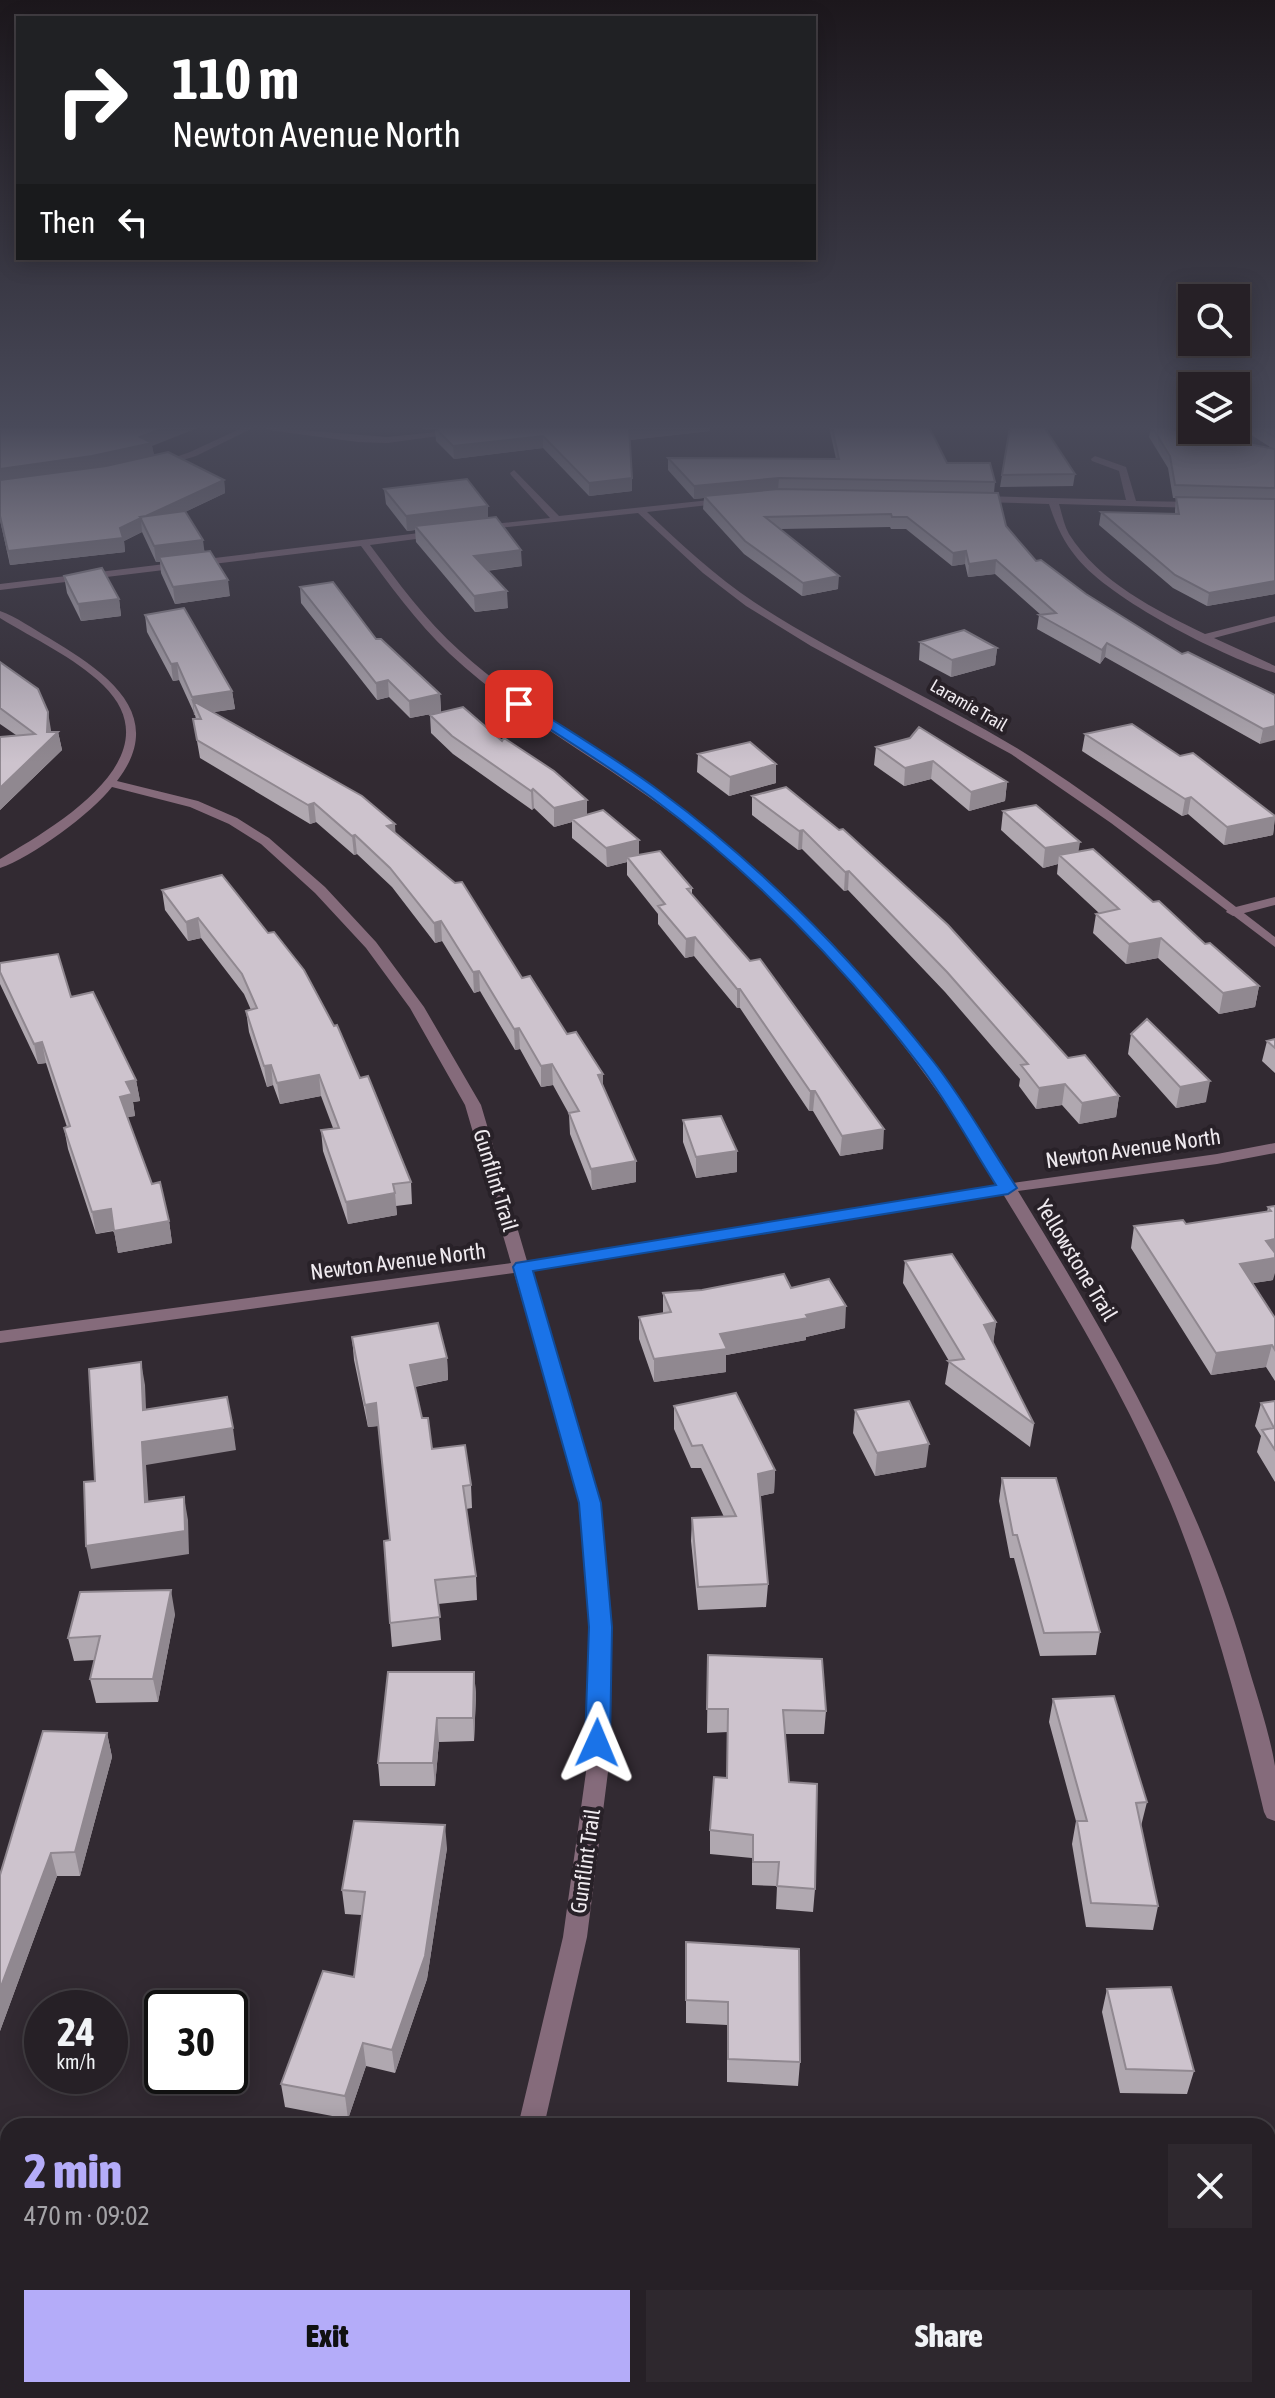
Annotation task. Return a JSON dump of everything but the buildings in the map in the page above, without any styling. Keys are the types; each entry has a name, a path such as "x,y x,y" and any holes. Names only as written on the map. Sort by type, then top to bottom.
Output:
{"street":[{"path":"0,587 395,539"},
{"name":"Laramie Trail","path":"669,539 749,603 796,632 933,704 1096,805 1275,943"},
{"path":"1067,539 1080,556 1107,581 1144,605 1275,670"},
{"name":"Yellowstone Trail","path":"364,543 425,623 467,663 519,704 655,794 725,850 795,914 863,986 929,1067 1091,1322 1146,1424 1197,1542 1242,1676 1275,1812"},
{"path":"0,614 110,686 125,706 131,728 128,750 111,783 66,825 0,864"},
{"path":"1206,637 1275,619"},
{"name":"Gunflint Trail","path":"111,783 194,804 233,821 265,841 320,890 371,945 417,1007 473,1105 590,1503 600,1627 597,1772 575,1937 533,2118"},
{"path":"1233,912 1275,901"},
{"name":"Newton Avenue North","path":"0,1337 523,1267 1275,1148"}],"route":[{"path":"519,704 655,794 725,850 795,914 863,986 929,1067 1008,1188 523,1267 590,1503 600,1627 597,1743"}]}
